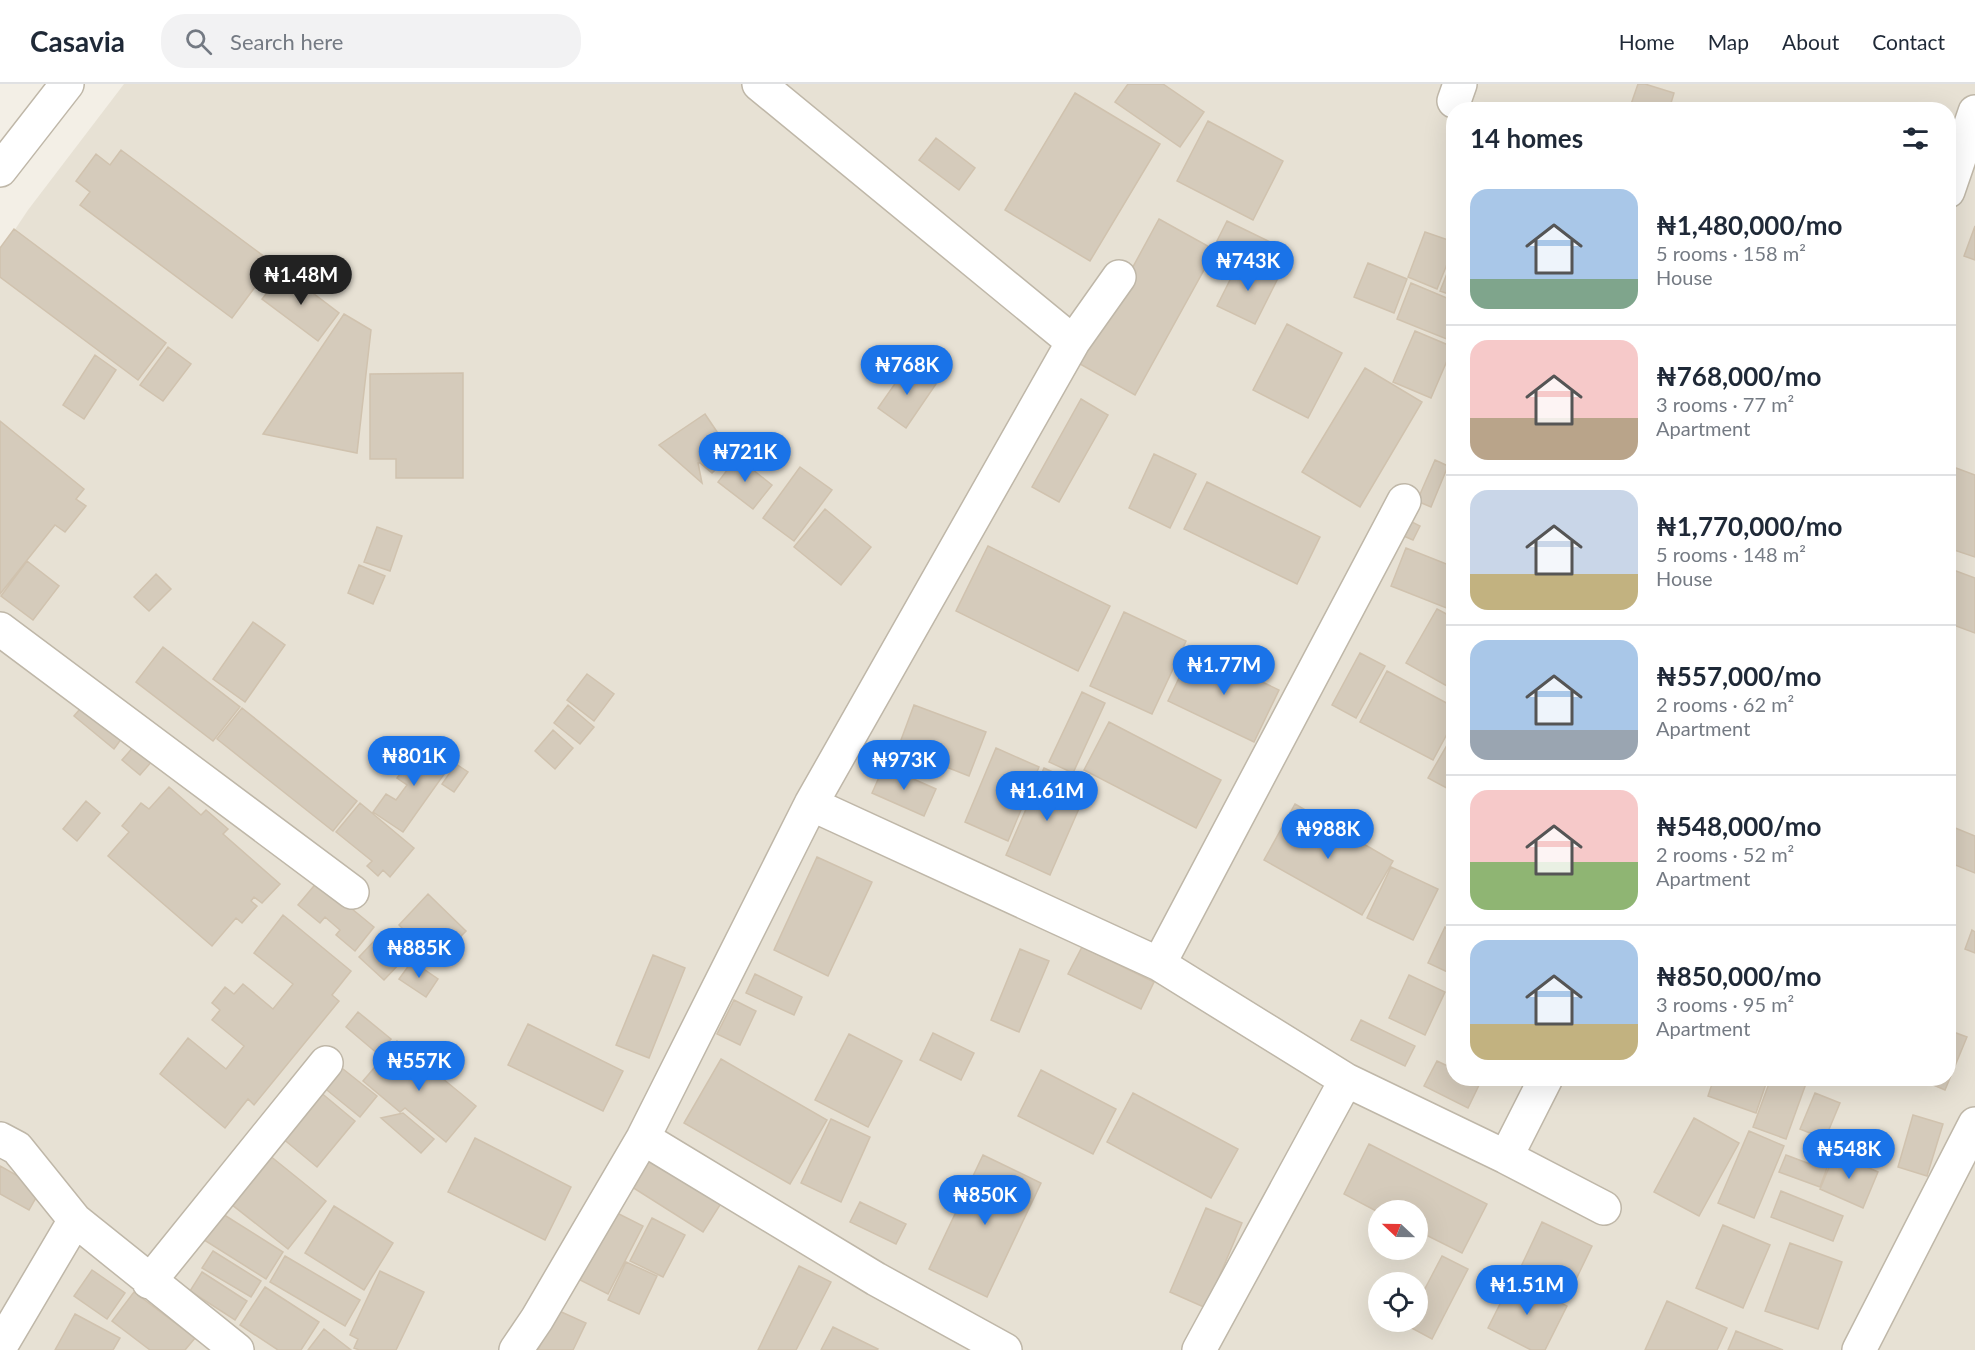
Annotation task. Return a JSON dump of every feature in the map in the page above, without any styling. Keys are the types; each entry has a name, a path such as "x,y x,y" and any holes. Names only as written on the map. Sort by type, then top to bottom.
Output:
{"street":[{"path":"0,170 67,84"},
{"path":"759,84 1073,342"},
{"path":"1956,168 1975,112"},
{"path":"516,1350 537,1319 643,1138 811,804 1073,342 1119,277"},
{"path":"1159,964 1404,501"},
{"path":"0,629 352,892"},
{"path":"811,804 1159,964 1346,1080 1604,1208"},
{"path":"149,1282 326,1063"},
{"path":"1199,1350 1346,1080"},
{"path":"1506,1158 1542,1086"},
{"path":"1859,1350 1975,1124"},
{"path":"643,1138 876,1279 1005,1350"},
{"path":"0,1139 17,1148 75,1220 149,1282 237,1350"},
{"path":"0,1347 75,1220"}],"shaded area":[{"path":"124,84 1975,84 1975,1350 0,1350 0,252 28,210"}],"building":[{"path":"1128,84 1163,84 1204,112 1180,147 1115,102"},
{"path":"1638,84 1674,93 1671,102 1632,102"},
{"path":"1075,93 1160,144 1090,261 1005,210"},
{"path":"1208,121 1283,161 1253,220 1177,181"},
{"path":"936,138 975,168 959,190 919,160"},
{"path":"121,150 273,263 232,318 80,205 90,192 76,181 96,154 110,165"},
{"path":"1159,219 1215,250 1135,395 1080,364"},
{"path":"1227,221 1291,252 1281,274 1216,243"},
{"path":"1975,226 1975,260 1964,256"},
{"path":"14,229 166,343 138,380 0,277 0,248"},
{"path":"1425,232 1446,239 1446,267 1437,289 1408,277"},
{"path":"1240,260 1278,278 1255,324 1217,306"},
{"path":"1368,263 1407,279 1394,313 1354,297"},
{"path":"284,271 339,313 318,341 262,299"},
{"path":"1446,276 1446,293 1440,291"},
{"path":"1411,283 1446,298 1446,339 1397,319"},
{"path":"344,314 371,330 357,453 263,434"},
{"path":"1287,324 1342,353 1308,418 1253,390"},
{"path":"1415,331 1446,344 1446,363 1431,398 1393,382"},
{"path":"168,347 191,364 163,401 140,385"},
{"path":"95,355 116,370 84,419 63,405"},
{"path":"908,365 936,384 906,428 878,408"},
{"path":"1365,368 1422,402 1360,507 1302,472"},
{"path":"463,373 463,478 396,478 396,459 370,459 370,374"},
{"path":"1081,399 1108,415 1059,502 1032,487"},
{"path":"705,414 732,454 712,473 698,463 702,483 659,445"},
{"path":"0,421 84,489 76,499 86,506 65,532 55,525 0,594"},
{"path":"1154,454 1196,474 1170,528 1129,508"},
{"path":"737,457 772,485 753,509 718,482"},
{"path":"1435,460 1446,465 1446,471 1431,507 1417,501"},
{"path":"800,467 832,490 794,541 763,518"},
{"path":"1956,468 1975,475 1975,557 1956,551"},
{"path":"1207,482 1320,537 1297,584 1184,529"},
{"path":"825,509 871,547 841,585 794,547"},
{"path":"1406,519 1420,526 1413,540 1399,534"},
{"path":"377,527 402,536 390,571 364,562"},
{"path":"988,546 1110,606 1078,671 956,611"},
{"path":"1406,548 1446,564 1446,608 1391,586"},
{"path":"27,561 59,586 33,620 1,596"},
{"path":"359,565 385,576 373,604 348,593"},
{"path":"1956,571 1975,578 1975,633 1956,626"},
{"path":"156,574 171,589 149,611 134,597"},
{"path":"1437,609 1446,614 1446,686 1406,663"},
{"path":"1124,612 1186,641 1152,714 1090,686"},
{"path":"253,622 285,645 245,702 213,679"},
{"path":"163,647 240,707 213,741 136,682"},
{"path":"1193,649 1279,690 1254,742 1168,701"},
{"path":"1360,653 1385,666 1356,718 1332,705"},
{"path":"1387,671 1446,703 1446,736 1433,760 1360,722"},
{"path":"587,674 614,694 594,721 567,700"},
{"path":"1082,692 1105,703 1073,773 1049,762"},
{"path":"86,702 125,734 114,749 74,716"},
{"path":"568,705 594,727 580,744 554,723"},
{"path":"914,705 986,732 969,776 898,748"},
{"path":"242,708 357,801 333,831 217,739"},
{"path":"1109,722 1221,780 1196,828 1084,770"},
{"path":"553,730 573,748 555,769 535,751"},
{"path":"423,742 452,763 403,832 373,812 386,794 396,800 407,785 397,778"},
{"path":"135,745 153,760 140,775 122,760"},
{"path":"1446,747 1446,788 1428,778"},
{"path":"996,748 1039,767 1008,841 965,822"},
{"path":"456,764 468,772 454,792 442,784"},
{"path":"884,766 936,789 924,816 872,793"},
{"path":"1044,768 1088,788 1050,875 1006,855"},
{"path":"169,787 201,815 206,810 228,829 223,834 280,884 262,903 254,897 251,901 257,906 242,923 236,918 212,946 108,856 129,832 122,826 141,803 149,809"},
{"path":"86,801 100,813 77,841 63,829"},
{"path":"360,803 414,848 390,877 383,870 378,876 367,866 372,861 336,832"},
{"path":"1295,804 1393,861 1362,915 1264,860"},
{"path":"1956,828 1975,836 1975,873 1956,865"},
{"path":"817,857 872,882 828,976 774,950"},
{"path":"1391,867 1438,889 1413,940 1367,918"},
{"path":"318,881 374,927 355,951 336,935 340,930 325,917 320,923 298,905"},
{"path":"428,894 466,931 436,962 399,925"},
{"path":"283,915 351,971 332,995 339,1001 254,1105 248,1099 225,1128 160,1074 188,1038 226,1069 244,1046 212,1020 220,1010 212,1003 225,987 234,994 243,984 273,1009 293,984 254,953"},
{"path":"1445,927 1446,927 1446,971 1428,963"},
{"path":"1972,930 1975,932 1975,953 1965,949"},
{"path":"377,938 402,961 384,980 359,957"},
{"path":"1082,947 1154,982 1141,1009 1068,974"},
{"path":"1020,949 1049,961 1019,1032 991,1020"},
{"path":"653,955 685,968 649,1058 616,1045"},
{"path":"412,961 438,979 426,997 399,979"},
{"path":"755,974 802,997 794,1015 746,993"},
{"path":"1409,975 1445,992 1425,1035 1389,1018"},
{"path":"734,1000 756,1011 740,1045 717,1034"},
{"path":"358,1012 391,1039 378,1054 346,1027"},
{"path":"1361,1020 1415,1046 1405,1066 1351,1040"},
{"path":"528,1024 623,1071 603,1111 508,1065"},
{"path":"933,1033 974,1053 961,1080 920,1060"},
{"path":"1956,1033 1967,1037 1956,1064"},
{"path":"849,1034 902,1061 868,1127 815,1100"},
{"path":"397,1041 476,1106 446,1142 405,1108 400,1112 363,1081"},
{"path":"721,1059 827,1120 790,1184 684,1123"},
{"path":"333,1061 377,1096 360,1117 317,1082"},
{"path":"1437,1061 1446,1065 1446,1086 1479,1086 1468,1108 1424,1086"},
{"path":"1041,1070 1116,1109 1093,1154 1018,1116"},
{"path":"313,1086 355,1121 317,1167 276,1133"},
{"path":"1711,1086 1765,1086 1756,1113 1708,1096"},
{"path":"1768,1086 1805,1086 1786,1139 1753,1127"},
{"path":"1133,1093 1238,1149 1211,1198 1107,1142"},
{"path":"1815,1093 1840,1103 1825,1139 1800,1129"},
{"path":"403,1113 434,1139 421,1153 381,1118"},
{"path":"1913,1115 1943,1124 1927,1176 1898,1167"},
{"path":"1694,1118 1739,1143 1699,1216 1654,1192"},
{"path":"831,1119 870,1137 841,1202 801,1183"},
{"path":"1749,1131 1784,1146 1754,1218 1718,1203"},
{"path":"475,1138 571,1187 545,1240 448,1192"},
{"path":"1369,1144 1487,1204 1462,1253 1428,1236 1428,1200 1368,1200 1368,1207 1344,1194"},
{"path":"1817,1145 1833,1151 1820,1187 1779,1172 1786,1155 1810,1164"},
{"path":"654,1152 725,1197 703,1232 632,1187"},
{"path":"1835,1153 1878,1172 1863,1208 1820,1189"},
{"path":"269,1155 326,1201 288,1249 231,1204"},
{"path":"983,1155 1041,1183 987,1297 929,1269"},
{"path":"0,1166 41,1189 29,1210 0,1194"},
{"path":"1781,1191 1843,1216 1833,1241 1771,1217"},
{"path":"860,1202 906,1224 896,1244 850,1222"},
{"path":"334,1206 393,1243 364,1290 305,1253"},
{"path":"1206,1208 1242,1223 1206,1308 1170,1292"},
{"path":"218,1211 283,1252 266,1279 201,1238"},
{"path":"615,1212 643,1226 608,1294 580,1280"},
{"path":"652,1218 685,1235 663,1277 630,1261"},
{"path":"1542,1222 1592,1246 1569,1294 1519,1271"},
{"path":"1723,1225 1770,1245 1743,1308 1696,1288"},
{"path":"1790,1243 1842,1262 1818,1329 1765,1311"},
{"path":"213,1251 261,1281 251,1297 202,1268"},
{"path":"285,1256 360,1300 345,1326 270,1282"},
{"path":"1442,1256 1468,1269 1432,1339 1419,1332 1428,1332 1428,1283"},
{"path":"626,1262 657,1276 639,1314 608,1300"},
{"path":"799,1266 831,1282 796,1350 758,1350"},
{"path":"92,1270 125,1293 107,1319 74,1296"},
{"path":"380,1271 424,1292 396,1350 359,1350 354,1348 358,1339 350,1335"},
{"path":"202,1272 247,1301 235,1320 190,1291"},
{"path":"1513,1278 1567,1306 1545,1350 1531,1350 1488,1328"},
{"path":"265,1287 319,1322 301,1350 278,1350 240,1325"},
{"path":"134,1292 195,1338 185,1350 150,1350 112,1321"},
{"path":"1667,1301 1727,1328 1717,1350 1645,1350"},
{"path":"557,1310 586,1323 573,1350 538,1350"},
{"path":"75,1314 120,1338 113,1350 55,1350"},
{"path":"833,1327 878,1349 821,1350"},
{"path":"324,1329 351,1350 308,1350"},
{"path":"1736,1331 1783,1350 1728,1350"}]}
